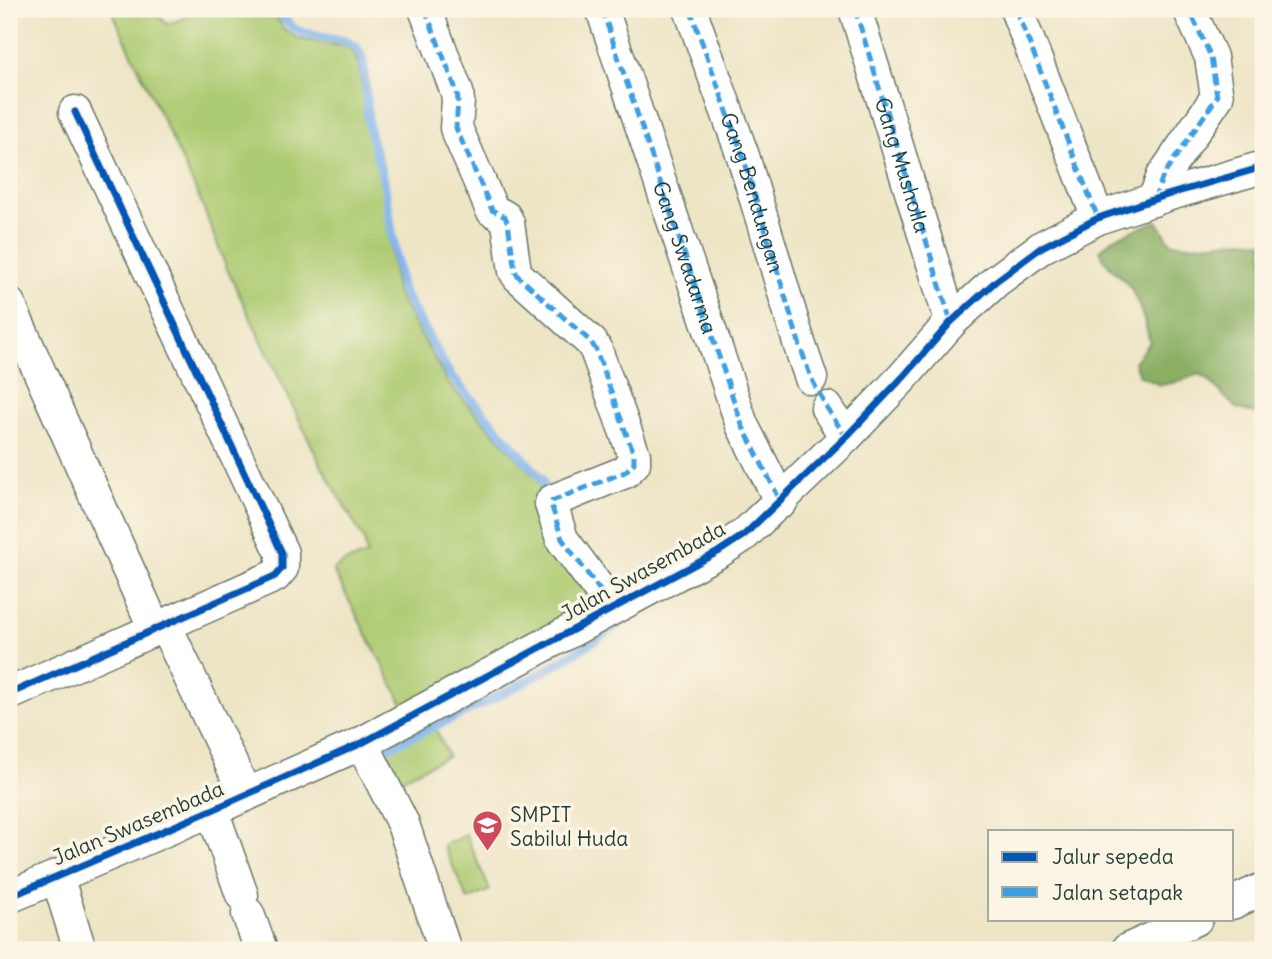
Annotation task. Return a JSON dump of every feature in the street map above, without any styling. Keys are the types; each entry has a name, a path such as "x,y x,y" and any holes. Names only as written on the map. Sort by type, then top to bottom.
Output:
{"street":[{"path":"425,9 457,92 456,128 492,210 505,217 508,223 515,271 592,342 634,455 634,463 625,472 552,501 551,504 562,539 613,608"},
{"name":"Gang Swadarma","path":"603,9 742,425 780,502"},
{"name":"Gang Bendungan","path":"690,9 743,156 811,378"},
{"name":"Gang Musholla","path":"855,9 951,322"},
{"path":"1016,9 1098,218"},
{"path":"1154,200 1163,176 1217,97 1211,57 1189,9"},
{"path":"9,694 275,576 282,568 282,553 75,112"},
{"name":"Jalan Swasembada","path":"9,897 362,743 718,551 744,535 846,438 951,322 996,281 1042,247 1098,218 1263,167"},
{"path":"9,304 160,627 246,795"},
{"path":"827,408 846,438"},
{"path":"362,743 403,824 445,950"},
{"path":"212,810 261,950"},
{"path":"57,876 80,950"},
{"path":"1234,902 1263,888"},
{"path":"1127,950 1194,920"}],"green space":[{"path":"111,9 151,9 167,24 183,19 188,9 273,9 284,29 299,39 347,47 354,52 359,67 368,130 381,179 396,292 448,383 537,479 543,505 599,602 404,706 333,570 345,562 367,555 364,540 320,463 227,269 200,199"},
{"path":"1157,221 1172,243 1191,245 1242,240 1263,242 1263,416 1236,408 1208,379 1199,374 1160,385 1139,375 1134,362 1150,342 1145,322 1131,289 1105,261 1100,250 1114,238"},
{"path":"434,726 448,756 399,780 385,749"},
{"path":"466,835 490,890 468,900 443,845"}],"waterway":[{"path":"9,16 14,9"},
{"path":"277,9 295,29 346,41 357,48 363,60 369,130 384,181 401,288 450,375 541,478 547,494"},
{"path":"614,588 706,540"},
{"path":"387,748 537,675 622,621 617,615"}],"marked path":[{"path":"425,9 457,92 456,128 492,210 505,217 508,223 515,271 591,342 634,455 634,463 625,472 552,501 551,504 562,539 613,608"},
{"path":"602,9 742,425 781,502"},
{"path":"690,9 743,156 811,378 846,437"},
{"path":"855,9 951,322"},
{"path":"1016,9 1098,218"},
{"path":"1154,200 1163,176 1217,97 1211,57 1189,9"}],"cycle path":[{"path":"9,694 275,576 282,568 282,553 75,112"},
{"path":"9,897 362,743 718,552 744,535 846,437 951,322 996,281 1042,247 1098,218 1263,167"}],"place":[{"name":"SMPIT Sabilul Huda","path":"487,853"}]}
